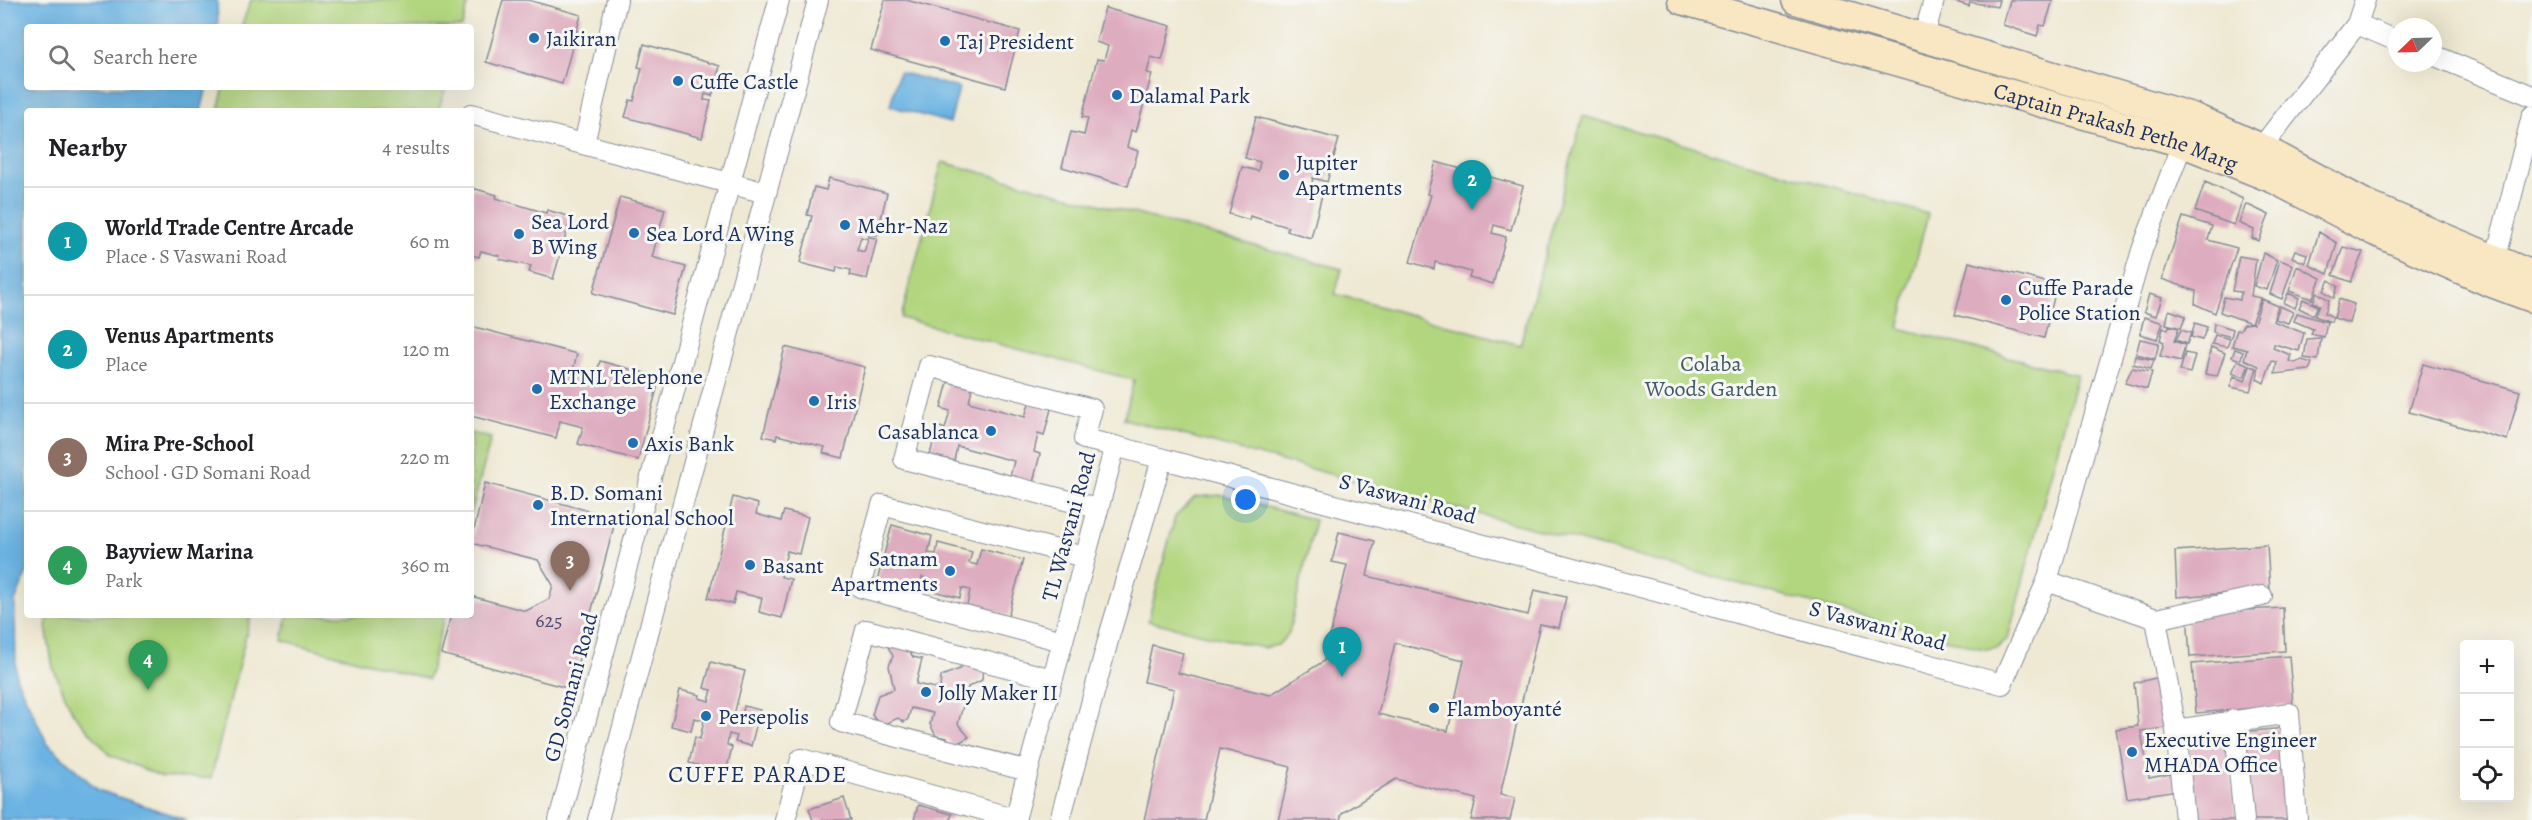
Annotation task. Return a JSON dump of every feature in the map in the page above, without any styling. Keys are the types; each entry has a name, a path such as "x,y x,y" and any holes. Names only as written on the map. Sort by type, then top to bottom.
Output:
{"main road":[{"name":"Captain Prakash Pethe Marg","path":"1682,0 2261,148 2371,207 2532,275"},
{"name":"Captain Prakash Pethe Marg","path":"1796,0 1923,39 2188,130 2274,179 2374,231 2489,282 2532,298"}],"street":[{"path":"584,144 617,0"},
{"name":"GD Somani Road","path":"559,820 561,794 779,0"},
{"path":"598,820 818,0"},
{"path":"1923,39 1934,0"},
{"path":"2261,148 2357,24 2365,0"},
{"path":"2357,24 2388,37"},
{"path":"2442,59 2532,96"},
{"path":"474,115 766,193"},
{"path":"2495,261 2532,116"},
{"name":"S Vaswani Road","path":"1162,459 1373,513 2002,684 2047,581 2142,250 2188,130"},
{"path":"1097,508 904,459 929,366 1092,409 1084,439 1115,446"},
{"name":"TL Wasvani Road","path":"1016,819 1115,446 1162,459"},
{"path":"1060,820 1110,633 1162,459"},
{"path":"1062,641 860,587 876,525 882,505 1084,557"},
{"path":"2047,581 2156,619 2262,596"},
{"path":"2156,619 2176,730 2185,820"},
{"path":"1028,771 841,722 866,630 1052,679"},
{"path":"2176,730 2289,713 2297,820"},
{"path":"2234,720 2244,820"},
{"path":"785,820 801,759 1016,819"}],"green space":[{"path":"251,0 469,0 463,24 242,24"},
{"path":"223,90 445,90 439,108 219,108"},
{"name":"Colaba Woods Garden","path":"1583,116 1928,214 1899,328 2077,375 2008,638 1997,648 1983,649 1124,419 1134,380 901,318 942,162 1342,269 1335,294 1520,345"},
{"path":"474,434 491,438 474,503"},
{"path":"1222,495 1315,520 1289,633 1278,645 1263,648 1148,621 1175,517 1195,497"},
{"path":"48,618 250,618 211,778 162,777 110,755 73,713 53,668 46,626"},
{"path":"287,618 444,618 428,679 282,640"}],"water":[{"path":"0,0 217,0 218,24 24,24 24,90 206,90 202,108 24,108 24,580 15,602 16,677 47,743 98,790 187,820 0,820"},
{"path":"899,72 959,88 950,123 890,106"}],"building":[{"name":"Jaikiran","path":"503,0 528,0 581,15 562,84 486,62"},
{"name":"Taj President","path":"885,0 906,0 1020,31 1005,87 871,50"},
{"path":"1949,0 1999,0 1997,7 1970,2 1969,6"},
{"path":"2010,0 2053,0 2045,26 2040,25 2037,36 2003,25"},
{"name":"Dalamal Park","path":"1105,8 1171,26 1162,60 1151,57 1147,73 1152,74 1136,132 1131,130 1127,147 1138,151 1128,186 1062,167 1071,132 1084,135 1088,118 1082,117 1097,59 1104,60 1108,46 1096,42"},
{"name":"Cuffe Castle","path":"644,44 720,66 712,96 705,94 704,100 711,101 702,138 625,117 630,100 634,101 642,68 638,67"},
{"name":"Jupiter Apartments","path":"1256,117 1339,139 1327,182 1313,178 1311,187 1323,191 1311,238 1287,231 1288,227 1250,216 1249,220 1229,214 1242,167 1258,171 1260,162 1245,158"},
{"path":"1436,162 1523,186 1511,230 1494,225 1492,233 1506,237 1493,284 1469,277 1471,272 1435,262 1434,269 1410,262 1431,195 1427,194"},
{"name":"Mehr-Naz","path":"829,178 887,193 877,235 869,233 869,237 877,238 867,279 850,275 851,270 837,267 836,272 800,263 812,216 807,215 814,187 826,190","holes":["861,237 868,239 864,252 857,250"]},
{"path":"2205,182 2243,199 2234,225 2195,211"},
{"name":"Sea Lord B Wing","path":"474,189 497,195 496,198 546,213 547,210 571,217 553,279 529,272 531,266 499,259 500,256 481,251 479,257 474,256"},
{"name":"Sea Lord A Wing","path":"620,197 665,209 652,257 686,267 673,315 593,293"},
{"path":"2246,204 2269,215 2259,241 2252,238 2254,230 2239,223"},
{"path":"2183,217 2212,226 2208,240 2237,248 2215,313 2195,304 2196,291 2162,279"},
{"path":"2319,232 2337,243 2328,274 2309,265"},
{"path":"2343,247 2363,252 2351,282 2333,275"},
{"path":"2295,250 2307,254 2305,263 2292,257"},
{"path":"2263,253 2277,260 2267,290 2254,286"},
{"path":"2239,256 2256,259 2251,296 2261,298 2251,323 2220,312 2224,297 2240,300 2241,292 2232,291"},
{"path":"2280,260 2293,265 2282,299 2270,294"},
{"name":"Cuffe Parade Police Station","path":"1969,262 2057,285 2044,338 1955,315"},
{"path":"2297,266 2321,278 2312,299 2289,291"},
{"path":"2329,280 2338,286 2334,298 2324,291"},
{"path":"2317,292 2329,300 2325,313 2333,317 2331,322 2315,316 2320,305 2313,302"},
{"path":"2288,293 2299,298 2295,308 2284,303"},
{"path":"2149,294 2162,298 2156,316 2144,312"},
{"path":"2262,299 2278,306 2273,321 2304,333 2299,351 2274,344 2273,348 2291,355 2289,361 2295,363 2302,360 2312,363 2309,370 2275,374 2277,362 2272,361 2264,383 2257,379 2259,366 2244,359 2247,350 2232,346 2237,330 2240,330 2244,324 2254,323"},
{"path":"2303,299 2318,306 2313,315 2299,308"},
{"path":"2339,299 2354,304 2349,323 2334,318"},
{"path":"2280,306 2293,312 2288,323 2275,319"},
{"path":"2169,310 2186,316 2181,328 2166,324"},
{"path":"2297,313 2327,322 2324,337 2311,334 2313,329 2294,321"},
{"path":"2144,317 2163,323 2157,339 2140,334"},
{"path":"2195,323 2207,327 2202,340 2191,337"},
{"path":"2214,323 2233,329 2231,337 2213,332"},
{"path":"2169,326 2179,328 2174,341 2185,345 2181,361 2160,356 2164,342 2160,340 2163,328 2168,330"},
{"path":"474,327 577,354 573,370 596,377 600,361 660,377 638,460 578,444 583,427 560,421 556,438 474,417"},
{"path":"2181,330 2191,333 2187,344 2176,340"},
{"path":"2215,335 2230,339 2227,347 2212,344"},
{"path":"2321,338 2318,360 2304,358 2307,339"},
{"path":"2140,339 2159,343 2155,359 2136,354"},
{"name":"Iris","path":"785,347 865,367 843,458 823,453 825,447 777,435 776,439 763,436"},
{"path":"2211,347 2225,353 2217,376 2205,374"},
{"path":"2235,349 2243,352 2240,361 2249,365 2244,377 2232,373 2238,359 2232,357"},
{"path":"2185,353 2195,355 2190,373 2180,371"},
{"path":"2135,356 2154,360 2151,369 2133,364"},
{"path":"2423,364 2520,391 2507,440 2409,412"},
{"path":"2250,366 2257,368 2250,391 2230,387 2234,376 2245,381"},
{"path":"2132,368 2152,372 2147,389 2125,383"},
{"name":"Casablanca","path":"948,382 972,388 969,402 1025,417 1030,400 1052,405 1044,436 1038,434 1034,452 1040,454 1033,483 1010,477 1014,461 957,446 954,461 930,455 937,426 945,429 950,411 941,408"},
{"path":"485,483 616,518 571,689 441,654 450,618 474,618 474,597 526,611 549,599 553,585 538,560 474,544 474,530"},
{"name":"Basant","path":"733,497 758,504 756,514 781,521 784,511 808,517 799,554 787,551 781,577 791,579 782,618 759,612 762,598 736,592 733,604 708,598"},
{"name":"Satnam Apartments","path":"892,525 932,536 928,553 936,554 938,543 972,552 969,563 977,565 981,549 1023,560 1008,616 967,605 970,590 962,588 960,598 926,589 929,579 922,577 918,592 877,581"},
{"path":"1339,532 1375,541 1367,576 1528,615 1534,590 1566,597 1559,628 1540,624 1500,795 1515,798 1510,820 1471,820 1476,799 1396,779 1342,813 1340,820 1278,820 1291,767 1220,749 1204,820 1144,820 1174,689 1144,682 1152,645 1183,653 1178,673 1270,695 1324,661 1347,565 1332,562","holes":["1395,643 1464,660 1448,731 1378,714"]},
{"path":"2267,545 2270,590 2177,597 2175,551"},
{"path":"2283,608 2285,651 2190,657 2187,613"},
{"name":"Jolly Maker II","path":"903,641 913,657 922,659 916,684 940,689 941,676 960,669 963,660 983,664 982,680 968,687 958,724 969,737 953,746 947,738 936,736 930,724 933,713 911,708 908,719 904,722 898,718 880,726 872,715 878,695 894,689 889,666 893,656 888,647"},
{"path":"2289,656 2293,705 2196,713 2192,664"},
{"name":"Persepolis","path":"711,662 745,671 734,715 742,717 744,706 760,710 751,746 735,742 737,736 729,734 727,745 732,747 726,772 689,763 695,737 700,739 704,720 694,718 691,731 671,726 680,690 700,695 699,698 709,701 712,690 704,688"},
{"name":"Executive Engineer MHADA Office","path":"2160,677 2165,728 2141,731 2149,778 2175,773 2178,790 2127,798 2116,729 2138,726 2134,683"},
{"path":"2284,728 2293,820 2251,820 2243,732"},
{"path":"2227,729 2236,820 2193,820 2185,732"},
{"path":"844,798 851,820 813,820 809,809"},
{"path":"918,805 952,814 950,820 914,820"}],"place":[{"name":"Jaikiran","path":"534,38"},
{"name":"Taj President","path":"945,41"},
{"name":"Cuffe Castle","path":"678,81"},
{"name":"Dalamal Park","path":"1117,95"},
{"name":"Jupiter Apartments","path":"1284,175"},
{"name":"Venus Apartments","path":"1472,210"},
{"name":"Mehr-Naz","path":"845,225"},
{"name":"Sea Lord A Wing","path":"634,233"},
{"name":"Sea Lord B Wing","path":"519,234"},
{"name":"Cuffe Parade Police Station","path":"2006,300"},
{"name":"MTNL Telephone Exchange","path":"537,389"},
{"name":"Iris","path":"814,401"},
{"name":"Casablanca","path":"991,431"},
{"name":"Axis Bank","path":"633,443"},
{"name":"B.D. Somani International School","path":"538,505"},
{"name":"Basant","path":"750,565"},
{"name":"Satnam Apartments","path":"950,571"},
{"name":"Mira Pre-School","path":"570,591"},
{"name":"World Trade Centre Arcade","path":"1342,677"},
{"name":"Bayview Marina","path":"148,690"},
{"name":"Jolly Maker II","path":"926,692"},
{"name":"Flamboyanté","path":"1434,708"},
{"name":"Persepolis","path":"706,716"},
{"name":"Executive Engineer MHADA Office","path":"2132,752"}],"district":[{"name":"CUFFE PARADE","path":"758,774"}]}
